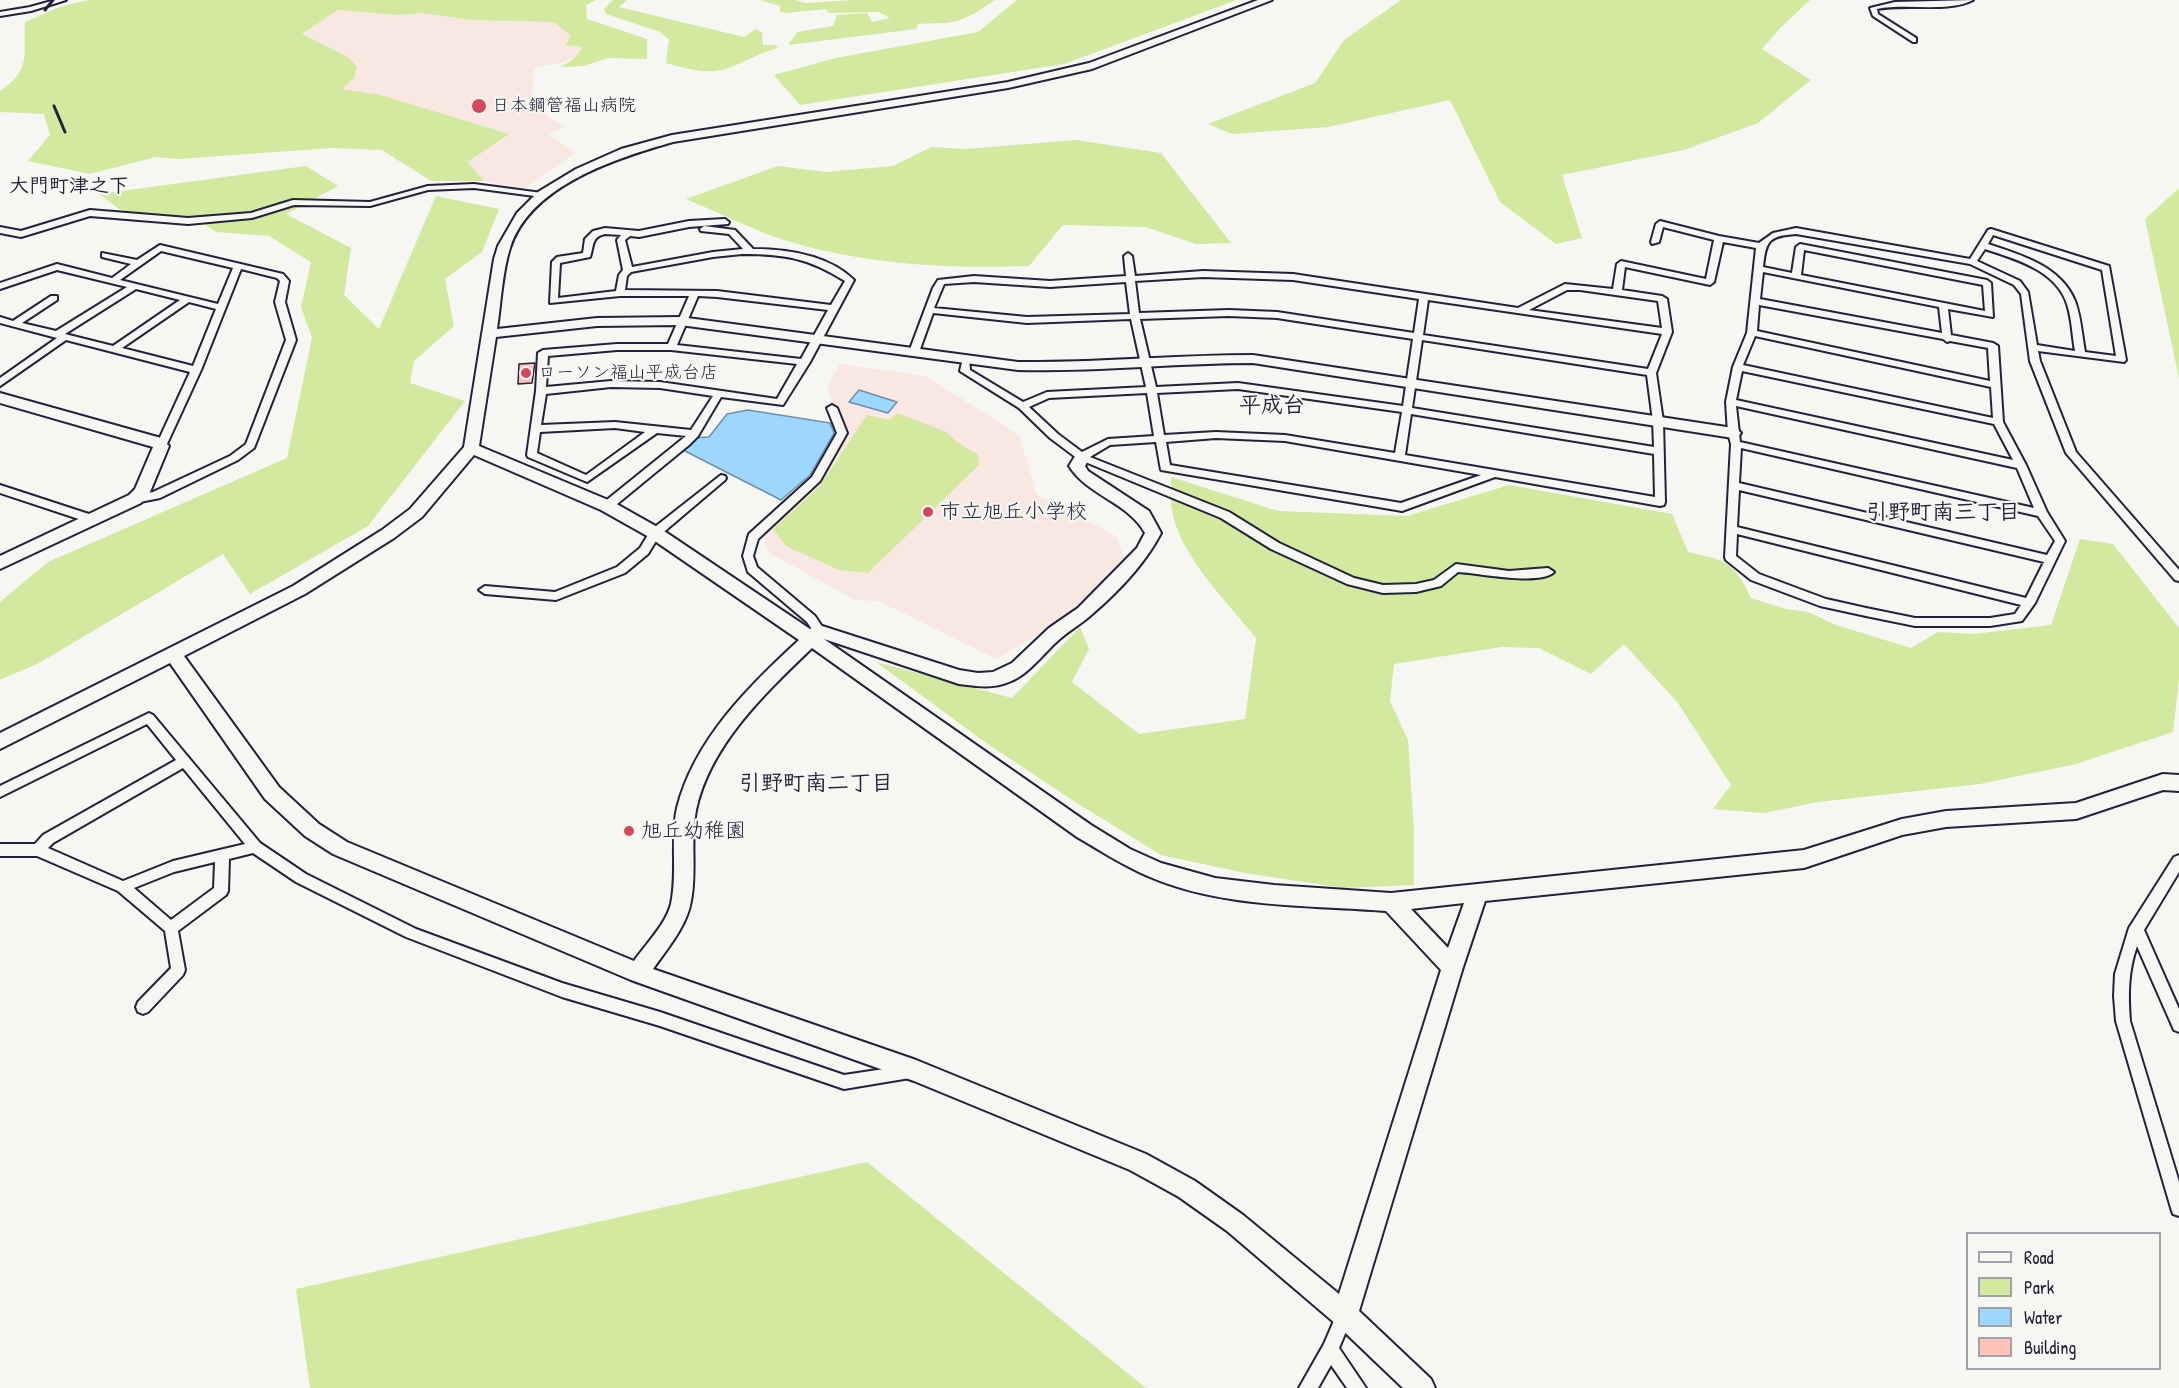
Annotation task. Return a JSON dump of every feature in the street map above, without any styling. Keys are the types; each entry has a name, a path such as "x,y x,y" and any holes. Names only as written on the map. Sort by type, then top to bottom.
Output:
{"street":[{"path":"0,14 31,9 63,0"},
{"path":"0,742 299,590 388,534 416,513 471,448 504,246 521,216 542,195 560,183 602,161 649,144 1008,85 1092,66 1267,0"},
{"path":"1913,40 1875,15 1873,8 1884,2 1957,3 1970,0"},
{"path":"0,230 21,234 90,213 188,221 252,215 293,202 370,204 428,188 474,186 542,195"},
{"path":"639,234 689,224 725,222"},
{"path":"1655,242 1660,224 1719,239 1761,246"},
{"path":"748,250 732,232 688,228 650,236 605,231 596,233 589,239 587,255 560,259 556,262 553,301 620,293 717,294 834,308"},
{"path":"1755,301 1993,346 1998,422 2021,465 2042,513 2060,541 2029,603 2018,618 1990,622 1916,622 1824,603 1755,577 1730,557 1735,486 1731,402 1738,367 1752,333 1755,301 1759,269 1761,246 1769,237 1780,232 1796,231 1972,262 2017,283 2025,294 2035,348 2035,361 2070,453 2179,577"},
{"path":"1972,262 1991,232 2106,268 2121,360 2035,348"},
{"path":"628,233 621,240 628,270"},
{"path":"1617,292 1621,264 1710,282 1719,239"},
{"path":"1983,244 2027,261 2060,283 2070,301 2080,353"},
{"path":"0,563 135,499 156,495 234,458 250,446 291,340 280,302 285,282 280,276 160,248 113,281"},
{"path":"1759,269 1796,277 1943,307 1990,315 1987,284 1925,271 1800,248 1796,277"},
{"path":"541,391 611,384 660,385 780,403 850,280 837,270 816,261 787,254 748,250 628,270 623,275 620,293"},
{"path":"1924,254 1925,271"},
{"path":"105,255 138,263"},
{"path":"1128,256 1135,317 1147,363 1165,468 1402,507 1495,474"},
{"path":"135,499 142,492 196,370 238,265"},
{"path":"0,286 57,267 222,307"},
{"path":"914,352 941,282 974,279 1050,284 1203,274 1293,276 1667,332"},
{"path":"0,383 61,336 134,286"},
{"path":"815,635 959,677 978,680 1004,677 1055,633 1084,612 1143,552 1153,534 1143,514 1083,475 1077,466 1082,457 1108,442 1216,435 1285,438 1660,502 1658,421 1651,373 1667,332 1662,299 1580,287 1565,287 1519,311"},
{"path":"671,347 680,321 694,295"},
{"path":"1400,457 1424,296"},
{"path":"14,324 54,298"},
{"path":"115,349 187,299"},
{"path":"1943,307 1947,339"},
{"path":"929,310 1027,320 1229,313 1277,315 1651,373"},
{"path":"0,320 196,370"},
{"path":"489,334 597,322 680,321 966,360 1049,366 1253,359 1658,421 2042,513"},
{"path":"1752,333 1996,385"},
{"path":"654,430 587,479 532,455 541,391 543,353 617,347 671,347 805,362"},
{"path":"966,360 965,372 1022,406 1054,436 1082,457 1225,514 1275,546 1350,581 1383,589 1416,588 1437,583 1456,568 1509,575 1548,572"},
{"path":"1738,367 1998,422"},
{"path":"1022,406 1047,395 1238,386 1407,410 1658,451"},
{"path":"607,506 694,434 718,395"},
{"path":"0,398 156,442 161,446"},
{"path":"1731,402 2021,465"},
{"path":"815,635 811,619 752,569 748,556 753,537 816,479 842,433 832,408"},
{"path":"534,429 615,425 694,434"},
{"path":"471,448 607,506 655,533 815,635 1084,831 1123,855 1157,871 1215,887 1274,894 1391,902 1804,859 1902,827 1946,819 2076,811 2163,782 2179,783"},
{"path":"485,590 556,596 621,570 644,551 655,533 721,478"},
{"path":"1735,486 2050,560"},
{"path":"0,489 94,520"},
{"path":"1731,529 2029,603"},
{"path":"638,973 681,905 687,808 697,777 715,746 745,706 815,635"},
{"path":"174,655 272,793 312,830 340,848 638,973 916,1071 1138,1162 1187,1189 1235,1223 1345,1315 1422,1388"},
{"path":"0,792 149,718 255,847 301,878 411,933 562,990 660,1019 844,1082 916,1071"},
{"path":"38,850 48,839 185,761"},
{"path":"123,887 173,867 255,847"},
{"path":"0,850 38,850 123,887 171,928 178,970 143,1007"},
{"path":"171,928 221,891 222,855"},
{"path":"2179,861 2136,928 2126,952 2120,1000 2123,1021 2179,1208"},
{"path":"1308,1388 1330,1350 1345,1315 1452,967 1478,892"},
{"path":"1391,902 1452,967"},
{"path":"2136,928 2179,1025"},
{"path":"1330,1350 1357,1388"}],"shaded area":[{"name":"日本鋼管福山病院","path":"338,10 398,15 422,13 471,20 554,22 571,36 565,45 583,47 573,60 535,68 532,92 548,117 565,127 549,134 575,153 524,189 484,181 467,163 509,134 381,95 341,89 354,78 302,34"},
{"name":"市立旭丘小学校","path":"840,364 926,376 1019,435 1037,495 1116,536 1124,557 1080,603 1050,628 996,659 878,601 855,600 769,553 764,543 767,528 816,486 844,435 827,386"}],"green space":[{"path":"89,0 596,0 586,5 587,19 647,39 647,59 608,58 584,66 560,67 573,60 583,47 565,45 571,36 554,22 471,20 422,13 398,15 338,10 302,34 348,57 357,67 354,78 342,89 381,95 509,134 468,162 484,181 431,181 382,150 331,148 179,159 156,157 90,174 28,161 50,135 44,114 0,112 0,91 17,76 24,61 25,22 62,6"},
{"path":"613,0 627,0 619,7 744,37 756,29 762,32 763,45 775,45 778,48 718,71 696,70 666,63 669,40 660,32 606,14 604,9"},
{"path":"760,0 796,0 805,3 855,0 995,0 954,22 918,24 916,29 788,45 798,32 833,26 837,15 867,13 872,22 890,18 879,12 828,13 826,9 786,13 780,11 780,6"},
{"path":"1017,0 1237,0 1064,64 800,105 774,75 836,58 978,32"},
{"path":"1401,0 1810,0 1781,27 1762,49 1811,80 1758,123 1684,150 1562,175 1582,238 1556,244 1500,202 1450,100 1328,127 1232,134 1208,124 1315,83 1344,40"},
{"path":"1076,140 1161,153 1231,243 1196,244 1146,227 1063,225 1029,266 965,267 900,263 837,253 775,237 686,199 778,166 826,172 893,166 931,147 965,149"},
{"path":"306,166 338,186 286,214 351,248 344,295 379,329 436,196 499,209 482,252 445,279 454,326 414,361 410,383 465,401 368,526 250,594 223,554 39,663 0,680 0,602 48,562 287,458 312,338 301,307 311,262 269,236 216,232 194,217 134,220 99,194"},
{"path":"2179,188 2179,378 2145,219"},
{"path":"897,413 946,432 978,455 979,465 868,573 839,570 786,546 773,529 819,487 867,415 890,420"},
{"path":"1171,477 1278,511 1407,516 1509,485 1672,514 1688,552 1727,564 1739,577 1751,598 1786,609 1808,612 1836,625 1911,648 1938,632 1973,634 2051,625 2080,539 2113,544 2179,628 2179,680 2173,732 2076,764 1980,784 1818,802 1764,813 1713,809 1731,785 1678,703 1624,644 1591,674 1539,648 1501,647 1394,664 1390,701 1408,740 1414,832 1414,885 1344,888 1245,873 1161,855 989,745 876,662 1012,698 1080,627 1089,649 1072,682 1139,734 1245,719 1256,638 1206,578 1184,544 1176,527 1172,510"},
{"path":"867,1162 1146,1388 310,1388 296,1289"}],"water":[{"path":"859,390 897,402 888,413 849,402"},
{"path":"748,410 830,423 834,433 810,475 781,500 683,450 694,438 709,437 727,414"}],"building":[{"name":"ローソン福山平成台店","path":"535,363 532,383 518,384 519,364"}],"railway":[{"path":"45,10 53,0"},
{"path":"54,106 65,132"}],"place":[{"name":"日本鋼管福山病院","path":"479,106"},
{"name":"ローソン福山平成台店","path":"526,373"},
{"name":"市立旭丘小学校","path":"928,512"},
{"name":"旭丘幼稚園","path":"629,831"}],"district":[{"name":"大門町津之下","path":"69,187"},
{"name":"平成台","path":"1272,406"},
{"name":"引野町南三丁目","path":"1943,513"},
{"name":"引野町南二丁目","path":"816,784"}]}
